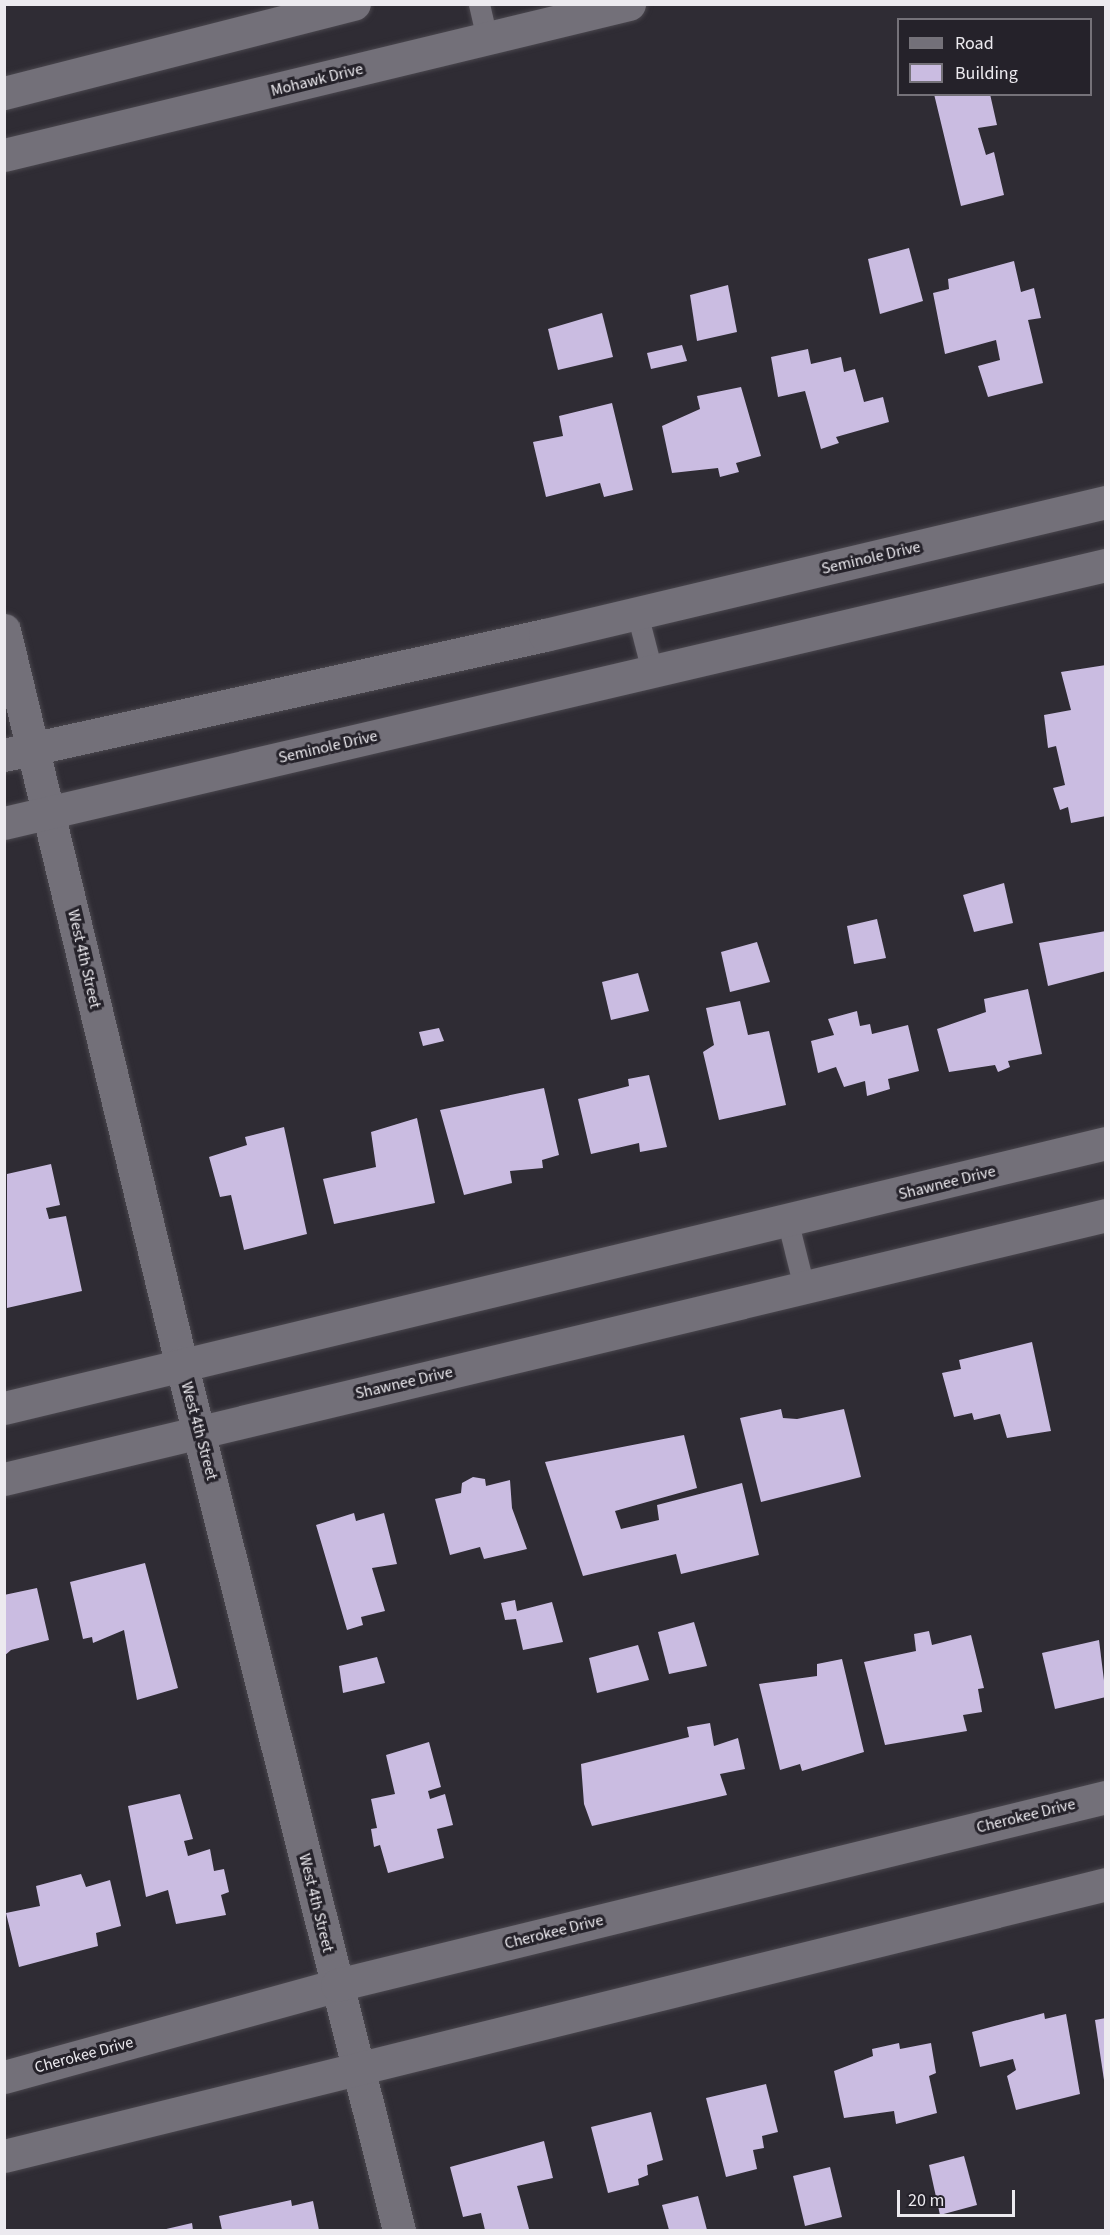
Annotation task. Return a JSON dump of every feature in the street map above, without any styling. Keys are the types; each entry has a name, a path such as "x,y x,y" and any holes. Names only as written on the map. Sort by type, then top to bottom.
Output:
{"street":[{"path":"4,93 354,4"},
{"name":"Mohawk Drive","path":"4,156 629,4"},
{"name":"Seminole Drive","path":"19,751 637,613 1106,502"},
{"name":"Seminole Drive","path":"4,824 1106,565"},
{"name":"West 4th Street","path":"4,630 19,751 49,813 180,1363 200,1432 399,2230"},
{"name":"Shawnee Drive","path":"4,1408 180,1363 1106,1143"},
{"name":"Shawnee Drive","path":"4,1479 1106,1215"},
{"name":"Cherokee Drive","path":"4,2077 337,1985 1106,1797"},
{"path":"4,2156 1106,1884"}],"lane":[{"path":"479,4 487,39"},
{"path":"637,613 652,671"},
{"path":"787,1219 804,1287"}],"building":[{"path":"934,96 990,96 997,125 978,128 986,155 994,152 1004,195 961,206"},
{"path":"909,248 923,301 880,314 868,259"},
{"path":"1014,261 1021,292 1034,288 1041,318 1028,320 1043,383 988,397 978,366 1000,360 996,340 945,354 933,293 949,289 948,279"},
{"path":"728,285 737,332 697,341 690,295"},
{"path":"602,313 613,357 558,370 548,329"},
{"path":"682,345 687,361 651,369 647,353"},
{"path":"808,349 811,364 841,357 844,372 855,369 864,402 883,397 889,422 836,437 839,443 821,449 805,391 778,397 771,357"},
{"path":"741,387 761,456 736,463 739,472 720,477 718,468 672,473 662,426 700,409 697,396"},
{"path":"612,403 633,490 604,497 600,483 546,497 533,442 563,436 559,416"},
{"path":"1106,665 1106,816 1071,823 1068,807 1060,810 1053,788 1065,785 1056,746 1048,748 1044,715 1071,710 1061,672"},
{"path":"1004,883 1013,923 974,932 963,895"},
{"path":"877,919 886,958 854,964 847,926"},
{"path":"1106,931 1106,971 1048,986 1039,943"},
{"path":"757,942 770,982 730,992 721,952"},
{"path":"638,973 649,1011 611,1020 602,982"},
{"path":"1028,989 1042,1054 1008,1061 1010,1067 998,1072 995,1065 949,1072 937,1029 986,1012 984,999"},
{"path":"740,1001 748,1035 769,1031 786,1105 719,1120 703,1052 714,1045 706,1008"},
{"path":"857,1011 860,1026 870,1024 872,1034 908,1025 919,1071 888,1079 890,1089 867,1096 865,1081 844,1087 836,1067 818,1073 811,1041 834,1035 828,1019"},
{"path":"439,1028 444,1041 423,1046 419,1032"},
{"path":"649,1075 667,1147 640,1152 639,1143 591,1154 578,1099 629,1086 628,1079"},
{"path":"544,1088 559,1155 542,1160 543,1168 510,1171 512,1183 464,1195 440,1110"},
{"path":"417,1118 435,1203 334,1224 323,1179 376,1167 371,1132"},
{"path":"284,1127 307,1234 244,1250 231,1195 220,1197 209,1157 247,1145 245,1137"},
{"path":"51,1164 60,1205 46,1208 49,1219 66,1216 82,1291 7,1308 7,1174"},
{"path":"1032,1342 1051,1431 1007,1438 1000,1414 974,1420 972,1413 954,1417 942,1373 961,1369 959,1360"},
{"path":"781,1409 783,1418 797,1419 844,1409 861,1477 761,1502 740,1418"},
{"path":"684,1435 697,1488 615,1511 621,1529 659,1520 657,1505 742,1483 759,1555 681,1574 676,1554 583,1576 545,1462"},
{"path":"473,1477 485,1479 486,1486 510,1480 512,1508 527,1549 484,1559 480,1547 450,1555 435,1499 461,1493 462,1483"},
{"path":"354,1513 356,1521 384,1513 397,1564 372,1568 385,1611 361,1617 363,1625 347,1630 316,1525"},
{"path":"145,1563 178,1688 137,1700 124,1630 93,1643 92,1637 83,1639 70,1582"},
{"path":"37,1588 49,1640 11,1650 4,1656 4,1595"},
{"path":"515,1600 517,1611 552,1602 563,1642 523,1650 516,1619 505,1620 501,1603"},
{"path":"694,1622 707,1666 669,1674 658,1632"},
{"path":"929,1631 932,1645 971,1635 984,1688 978,1689 982,1712 963,1715 967,1731 885,1745 864,1662 916,1651 914,1634"},
{"path":"1099,1640 1106,1697 1055,1709 1042,1653"},
{"path":"638,1645 649,1680 597,1693 589,1658"},
{"path":"377,1657 385,1683 343,1693 339,1666"},
{"path":"842,1659 864,1752 802,1771 800,1764 780,1770 759,1684 817,1676 817,1664"},
{"path":"710,1723 714,1746 738,1738 745,1769 720,1774 727,1795 592,1826 584,1804 581,1764 689,1737 687,1727"},
{"path":"429,1742 441,1787 428,1791 430,1799 445,1794 453,1825 437,1829 444,1858 388,1873 380,1845 374,1847 371,1829 377,1828 371,1799 395,1794 386,1755"},
{"path":"180,1794 193,1839 184,1841 188,1856 210,1849 214,1871 224,1869 229,1892 221,1895 226,1915 176,1924 168,1890 146,1897 128,1806"},
{"path":"81,1874 86,1887 110,1880 121,1926 96,1933 98,1946 19,1967 6,1913 40,1906 36,1886"},
{"path":"1044,2013 1045,2019 1066,2014 1080,2094 1016,2110 1007,2076 1016,2070 1013,2059 980,2067 972,2032"},
{"path":"1106,2018 1106,2080 1104,2080 1095,2020"},
{"path":"899,2043 900,2049 931,2043 936,2073 929,2076 937,2113 896,2124 894,2111 844,2118 834,2071 873,2056 872,2049"},
{"path":"766,2084 778,2132 762,2136 764,2148 753,2150 757,2169 726,2177 706,2098"},
{"path":"651,2112 663,2160 647,2165 648,2175 638,2179 639,2185 608,2193 591,2127"},
{"path":"544,2141 553,2178 517,2186 529,2229 485,2230 481,2213 463,2217 450,2167"},
{"path":"964,2156 977,2205 940,2215 929,2165"},
{"path":"830,2167 842,2217 805,2226 793,2176"},
{"path":"698,2196 707,2230 669,2230 662,2205"},
{"path":"291,2200 292,2206 313,2201 319,2230 222,2230 219,2216"},
{"path":"192,2223 193,2230 162,2230"}]}
